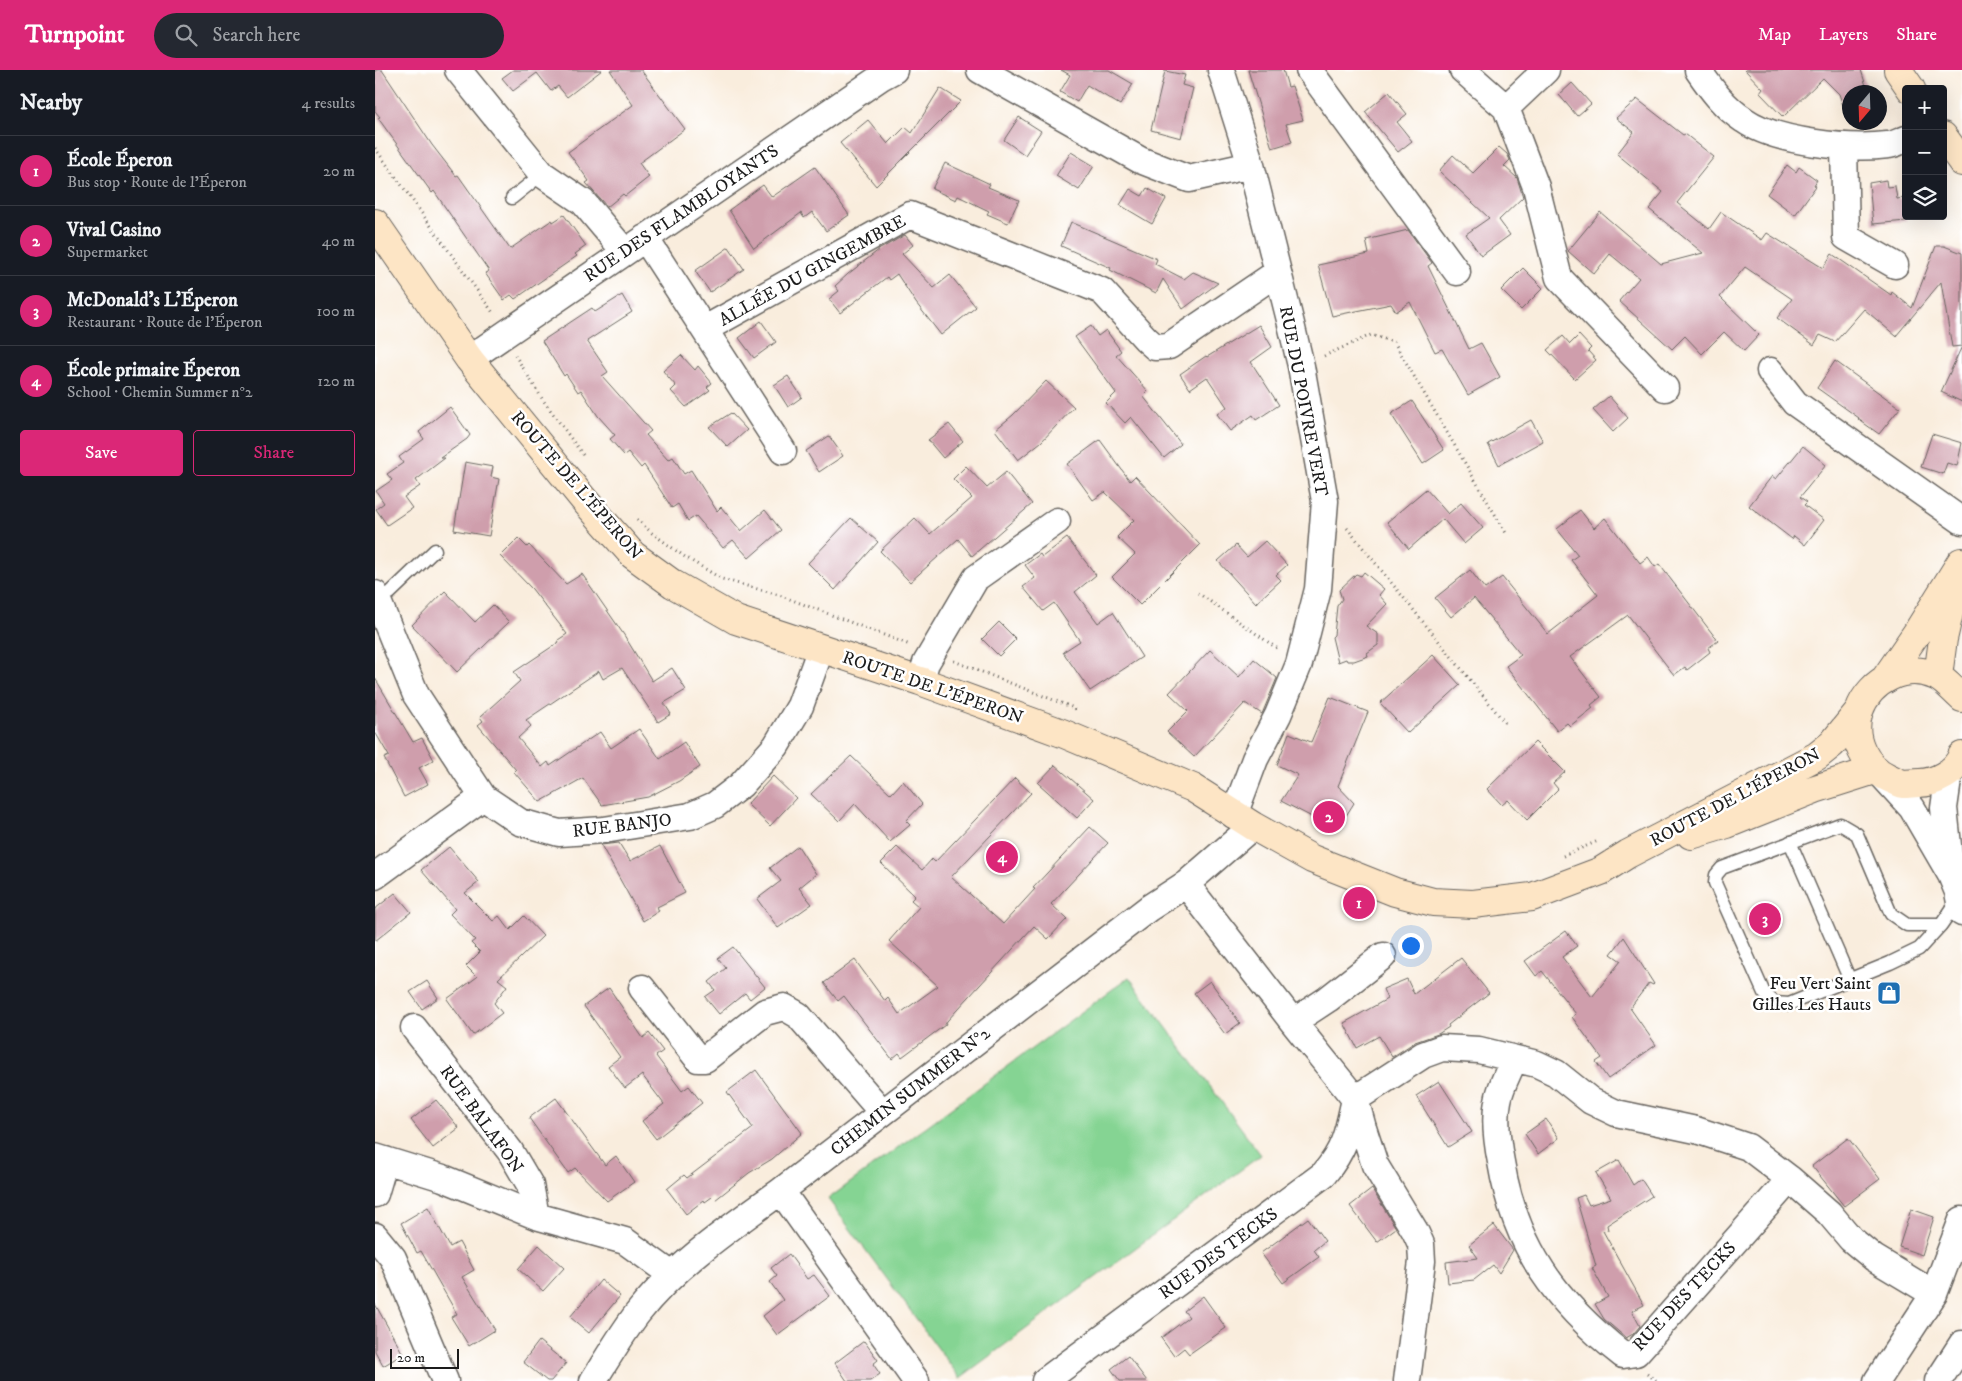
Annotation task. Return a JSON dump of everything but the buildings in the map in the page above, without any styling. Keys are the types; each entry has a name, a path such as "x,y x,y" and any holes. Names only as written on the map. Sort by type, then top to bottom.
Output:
{"main road":[{"path":"1898,70 1908,85"},
{"path":"1947,141 1962,162"},
{"name":"ROUTE DE L'ÉPERON","path":"375,223 469,359 585,501 633,555 673,584 736,620 920,681 1062,733 1193,788 1243,821 1312,859 1395,892 1433,902 1473,904 1532,897 1601,870 1628,854 1817,756 1832,744 1858,712 1868,693 1885,678 1918,631 1962,561"},
{"path":"1938,676 1943,640 1962,561"},
{"path":"1885,678 1911,671 1925,672 1938,676 1962,698"},
{"path":"1858,712 1856,730 1859,746 1865,759 1877,772 1902,784 1927,783 1955,765"},
{"name":"ROUTE DE L'ÉPERON","path":"1628,854 1727,824 1815,789 1877,772"}],"street":[{"name":"ALLÉE DU GINGEMBRE","path":"458,70 542,174 583,202 635,245 705,329 783,451"},
{"name":"RUE DES FLAMBLOYANTS","path":"469,359 881,77 894,70"},
{"path":"980,70 1140,160 1189,179 1251,165"},
{"name":"RUE DU POIVRE VERT","path":"1221,70 1251,165 1301,366 1325,501 1318,589 1299,664 1278,715 1255,759 1243,821"},
{"path":"1309,70 1457,272"},
{"path":"1463,70 1506,108 1535,187 1559,278 1665,388"},
{"path":"1506,108 1546,70"},
{"path":"1698,70 1719,99 1744,121 1774,135 1844,146 1890,145 1902,140"},
{"path":"1844,146 1846,237 1895,265"},
{"name":"ALLÉE DU GINGEMBRE","path":"705,329 910,215 1102,291 1146,340 1155,347 1169,346 1278,272"},
{"path":"1770,371 1795,403 1962,521"},
{"path":"920,681 926,663 976,578 1057,521"},
{"name":"RUE BANJO","path":"376,597 416,694 483,797 520,822 559,833 604,830 690,816 715,805 741,785 776,746 800,706 821,648"},
{"path":"1955,765 1944,808 1956,899"},
{"path":"1877,772 1912,808 1956,899"},
{"path":"375,876 483,797"},
{"name":"CHEMIN SUMMER N°2","path":"593,1381 637,1314 672,1275 729,1228 781,1191 1149,908 1186,884 1243,821"},
{"path":"1186,884 1355,1099 1375,1165 1421,1244 1422,1261 1407,1381"},
{"path":"1293,1022 1383,956"},
{"path":"642,988 698,1059 705,1059 765,1012 784,1007 798,1016 882,1112"},
{"name":"RUE BALAFON","path":"414,1028 510,1151 530,1186 536,1216"},
{"path":"1355,1099 1423,1056 1442,1048 1479,1050 1537,1064 1556,1073 1591,1101 1617,1113 1696,1130 1748,1147 1790,1179 1829,1213 1851,1239 1874,1258 1933,1294"},
{"name":"RUE DES TECKS","path":"1514,1059 1497,1101 1496,1137 1503,1176 1520,1230 1532,1256 1550,1284 1575,1312 1623,1355 1636,1353 1790,1179"},
{"name":"RUE DES TECKS","path":"1045,1381 1324,1174 1338,1157 1355,1099"},
{"path":"375,1194 380,1158 443,1178 536,1216 625,1241 672,1275"},
{"path":"781,1191 916,1381"},
{"path":"1877,1381 1933,1294 1962,1220"},
{"path":"375,1236 393,1258 445,1381"},
{"path":"1938,1381 1962,1344"}],"lane":[{"path":"512,198 542,174"},
{"path":"376,597 390,593 435,550"},
{"path":"1840,824 1857,834 1891,914 1907,925 1956,899 1919,948 1890,963 1849,978 1789,1004 1775,1003 1764,993 1715,884 1716,875 1722,868 1840,824"},
{"path":"1790,842 1849,978"}],"path":[{"path":"375,148 495,315"},
{"path":"1301,366 1371,335 1395,342 1506,533"},
{"path":"514,352 543,400 588,463"},
{"path":"1325,501 1506,724"},
{"path":"631,513 652,533 685,557 722,579 779,595 917,648"},
{"path":"1198,593 1299,664"},
{"path":"1555,860 1606,837"}],"green space":[{"path":"1129,977 1261,1155 960,1378 828,1199"}],"place":[{"name":"Vival Casino","path":"1329,817"},
{"name":"École primaire Éperon","path":"1002,857"},
{"name":"École Éperon","path":"1359,903"},
{"name":"McDonald's L'Éperon","path":"1765,919"},
{"name":"Feu Vert Saint Gilles Les Hauts","path":"1889,993"}]}
